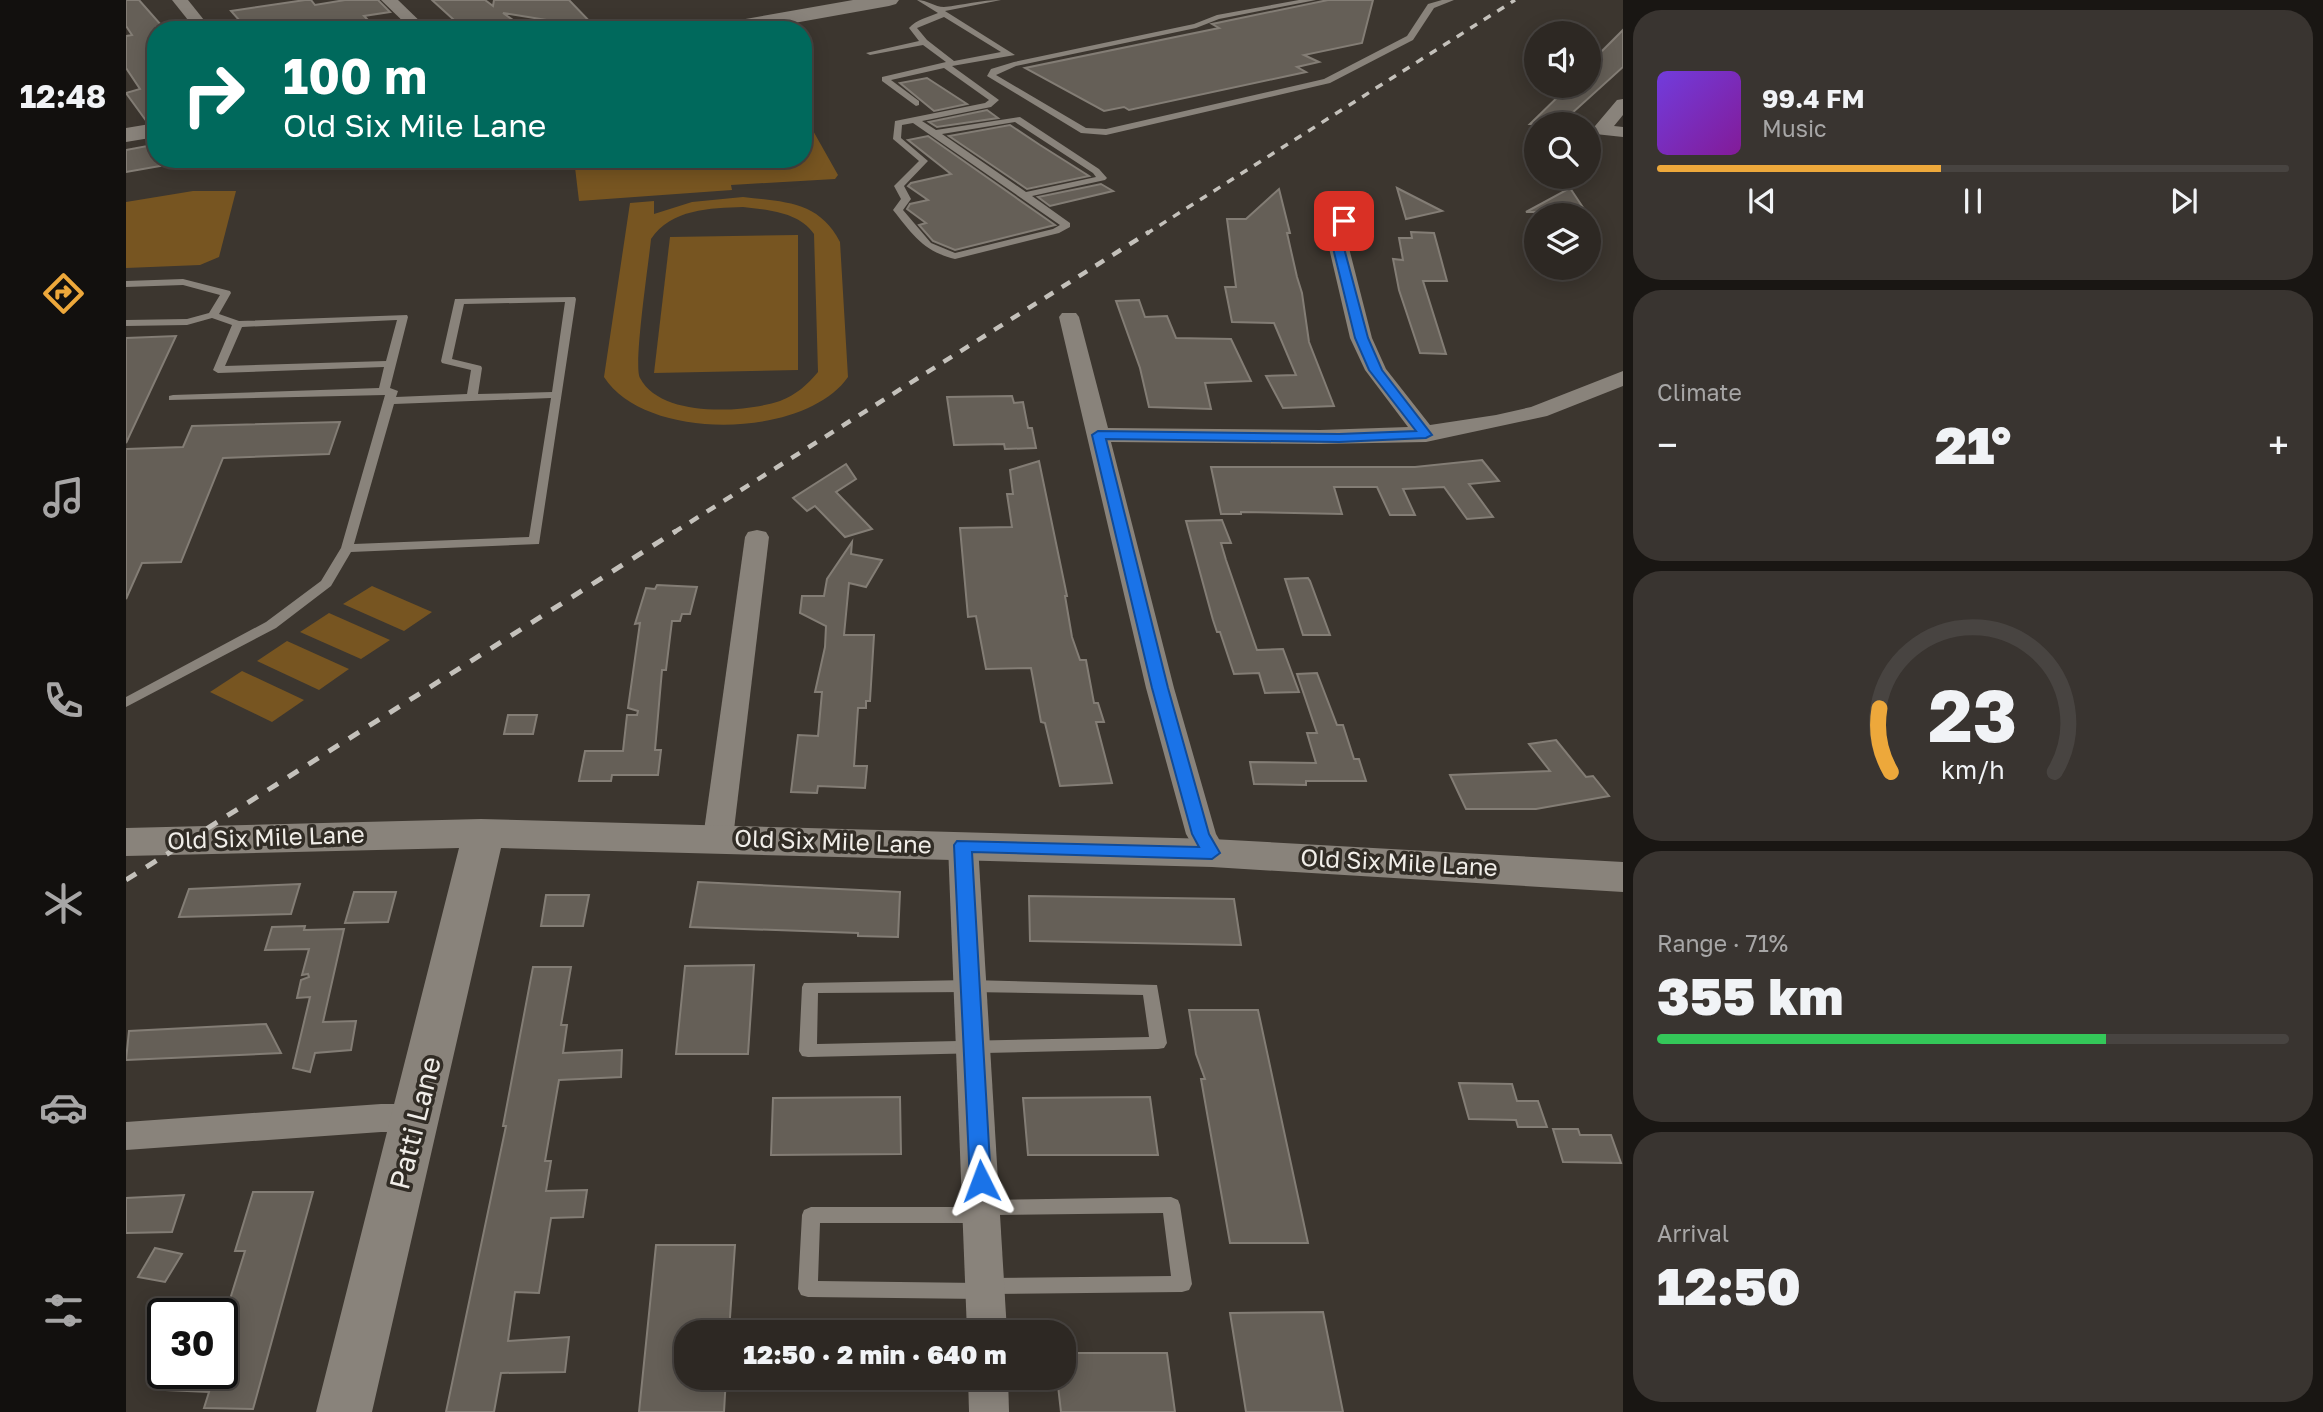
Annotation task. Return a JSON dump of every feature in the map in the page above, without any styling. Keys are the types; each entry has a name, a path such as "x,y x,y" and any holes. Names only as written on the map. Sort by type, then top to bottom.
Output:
{"street":[{"path":"180,0 197,21"},
{"path":"389,0 411,21"},
{"path":"769,21 889,0"},
{"path":"1623,104 1601,130 1623,132"},
{"path":"126,135 147,132"},
{"path":"1347,218 1339,233 1339,248 1362,338 1376,370 1426,435"},
{"path":"1069,317 1160,688 1201,834 1212,853"},
{"path":"1098,435 1339,438 1426,435 1473,429 1524,418 1577,401 1623,378"},
{"path":"718,838 757,537"},
{"name":"Old Six Mile Lane","path":"126,842 481,833 718,838 1212,853 1623,877"},
{"name":"Patti Lane","path":"344,1412 480,857 481,833"},
{"path":"963,845 987,1320"},
{"path":"126,1136 381,1118 416,1118"},
{"path":"988,1390 989,1412"}],"lane":[{"path":"921,0 1023,62"},
{"path":"915,120 1067,225 1056,231 955,256 941,253 915,235 909,222 898,210 906,199 899,186 924,161 897,139 898,123 988,105 995,100 949,64 924,42 913,28 917,23 941,12 997,0"},
{"path":"1312,0 1217,17 1196,26 1023,62 994,71 991,76 1084,131 1106,132 1327,81 1410,38 1431,6 1450,0"},
{"path":"870,53 924,42"},
{"path":"916,103 885,79 1008,53"},
{"path":"935,133 1017,119 1096,171 1102,178 1026,195"},
{"path":"126,284 183,282 226,293 213,315"},
{"path":"347,548 535,541 571,299 459,302 446,361 477,368 472,397"},
{"path":"126,323 187,322 213,315 238,324 403,317 347,548 326,583 271,625 126,703"},
{"path":"238,324 218,370 390,364"},
{"path":"173,398 557,395"},
{"path":"970,986 1151,989 1157,1044 808,1051 810,987 970,986"},
{"path":"1171,1205 1182,1284 986,1289 808,1289 811,1215 982,1211 1171,1205"}],"shaded area":[{"path":"812,129 838,175 835,179 731,185 732,190 579,201 575,168 812,168"},
{"path":"193,191 236,191 219,257 200,265 126,268 126,202"},
{"path":"743,197 786,203 811,211 831,228 840,242 848,377 827,397 798,412 763,421 725,425 688,422 653,413 624,398 604,377 630,203 654,201 654,214 692,202","holes":["743,207 792,217 814,234 818,372 791,396 764,405 725,410 704,409 666,400 651,391 640,378 638,369 651,239 669,221 680,216 718,208"]},
{"path":"798,235 798,370 654,373 670,237"},
{"path":"372,586 432,612 404,631 343,604"},
{"path":"329,613 390,640 361,659 300,632"},
{"path":"287,641 349,669 319,690 257,661"},
{"path":"242,671 304,700 272,722 210,692"}],"building":[{"path":"126,0 139,0 158,21 147,21 147,122 126,93 140,89 126,68 126,36 132,35 126,26"},
{"path":"305,0 311,0 315,5 345,0 378,0 390,12 364,16 369,21 240,21 231,11"},
{"path":"432,0 485,0 493,6 494,0 569,0 589,21 553,21 503,13 514,21 455,21"},
{"path":"1328,0 1373,0 1362,43 1304,55 1319,62 1297,67 1306,72 1129,110 1124,107 1104,111 1025,68 1219,28 1212,24"},
{"path":"1623,30 1623,67 1601,87 1601,52"},
{"path":"927,78 967,104 934,111 900,83"},
{"path":"1557,98 1589,98 1573,112 1542,112"},
{"path":"987,110 998,118 937,127 929,122"},
{"path":"1010,125 1089,176 1027,189 949,136"},
{"path":"928,136 1055,225 955,250 933,241 919,225 926,223 907,209 910,204 928,200 908,186 911,183 951,174 908,140"},
{"path":"147,146 149,168 126,172 126,150"},
{"path":"1101,184 1113,191 1050,206 1038,197"},
{"path":"1397,188 1442,211 1406,219"},
{"path":"1279,189 1302,293 1309,342 1334,406 1283,408 1266,376 1296,375 1274,323 1232,322 1225,287 1236,287 1227,219 1246,219"},
{"path":"1571,189 1580,203 1542,203"},
{"path":"1411,232 1434,233 1447,281 1423,281 1446,354 1420,353 1399,290 1393,259 1403,260 1399,238 1412,238"},
{"path":"1139,300 1145,317 1167,316 1176,338 1231,339 1251,381 1205,383 1211,409 1149,407 1140,368 1116,301"},
{"path":"176,336 126,443 126,338"},
{"path":"1012,396 1014,403 1023,402 1028,428 1032,428 1036,448 1005,449 1004,444 954,445 947,397"},
{"path":"340,422 329,454 223,458 181,562 142,563 126,599 126,449 183,447 192,426"},
{"path":"1482,460 1499,481 1469,484 1493,517 1467,519 1444,487 1403,489 1415,515 1390,515 1377,487 1334,487 1342,514 1221,514 1211,467 1415,467"},
{"path":"1039,461 1067,596 1072,637 1080,660 1086,660 1094,703 1098,703 1104,722 1096,722 1112,783 1060,786 1045,723 1041,722 1031,668 986,669 976,616 968,617 960,528 1012,527 1007,494 1013,494 1010,470"},
{"path":"846,464 856,479 836,492 872,529 845,537 815,506 807,511 793,498"},
{"path":"1222,520 1231,543 1221,543 1257,650 1283,649 1299,692 1265,693 1259,673 1234,674 1220,632 1217,632 1213,620 1186,521"},
{"path":"852,542 851,554 882,560 866,587 849,583 844,635 874,635 870,701 866,701 866,708 858,708 854,766 867,766 865,788 818,786 817,793 791,792 798,735 818,736 822,692 815,692 825,647 826,626 800,613 802,596 824,596 827,579"},
{"path":"1308,578 1330,635 1303,635 1285,579"},
{"path":"657,585 697,587 690,614 682,614 680,621 672,621 666,670 662,670 655,750 661,750 658,775 612,775 611,781 579,781 585,751 623,751 627,715 637,715 638,711 628,708 640,623 635,624 646,588 655,589"},
{"path":"1317,673 1337,725 1343,725 1354,759 1359,759 1366,781 1306,781 1306,785 1254,784 1250,762 1316,763 1307,733 1317,733 1297,674"},
{"path":"508,715 537,715 533,734 504,734"},
{"path":"1556,740 1586,777 1593,776 1609,796 1536,809 1466,809 1450,775 1550,771 1529,744"},
{"path":"698,882 900,892 898,937 690,927"},
{"path":"300,884 291,914 179,917 189,889"},
{"path":"354,892 396,892 388,922 345,923"},
{"path":"546,895 589,895 583,926 541,926"},
{"path":"1029,896 1234,899 1241,945 1030,941"},
{"path":"305,926 304,930 344,929 323,1022 356,1021 351,1050 315,1053 310,1072 293,1068 310,997 297,998 301,980 309,977 308,974 302,975 309,949 265,950 272,927"},
{"path":"754,965 748,1054 676,1054 685,966"},
{"path":"533,967 571,967 561,1025 567,1025 563,1053 622,1050 621,1077 559,1080 545,1161 551,1161 546,1191 587,1190 583,1217 551,1218 539,1293 515,1292 508,1341 569,1337 565,1372 501,1373 494,1412 446,1412 506,1126 503,1126"},
{"path":"1189,1010 1258,1010 1308,1243 1230,1243 1201,1079 1205,1079 1196,1054"},
{"path":"266,1024 281,1053 126,1060 129,1031"},
{"path":"1459,1083 1512,1084 1517,1101 1538,1101 1547,1127 1518,1127 1516,1120 1469,1119"},
{"path":"900,1097 901,1154 771,1155 773,1098"},
{"path":"1150,1097 1158,1155 1028,1155 1023,1098"},
{"path":"1553,1129 1578,1129 1580,1135 1611,1135 1621,1163 1563,1162"},
{"path":"253,1192 313,1192 253,1409 204,1408 209,1392 166,1389 238,1389 238,1298 230,1298 245,1251 235,1251"},
{"path":"184,1195 172,1232 126,1233 126,1198"},
{"path":"656,1245 735,1245 730,1320 674,1320 674,1390 725,1390 724,1412 639,1412"},
{"path":"155,1248 182,1254 165,1282 138,1277"},
{"path":"1323,1312 1343,1412 1246,1412 1230,1313"},
{"path":"1076,1353 1167,1353 1175,1412 1061,1412 1058,1390 1076,1390"}],"railway":[{"path":"1146,234 1515,0"},
{"path":"673,533 1149,232"},
{"path":"126,880 676,531"}],"route":[{"path":"981,1181 963,845 1212,853 1201,834 1160,688 1098,435 1339,438 1426,435 1376,370 1362,338 1339,248 1339,233 1344,221"}]}
